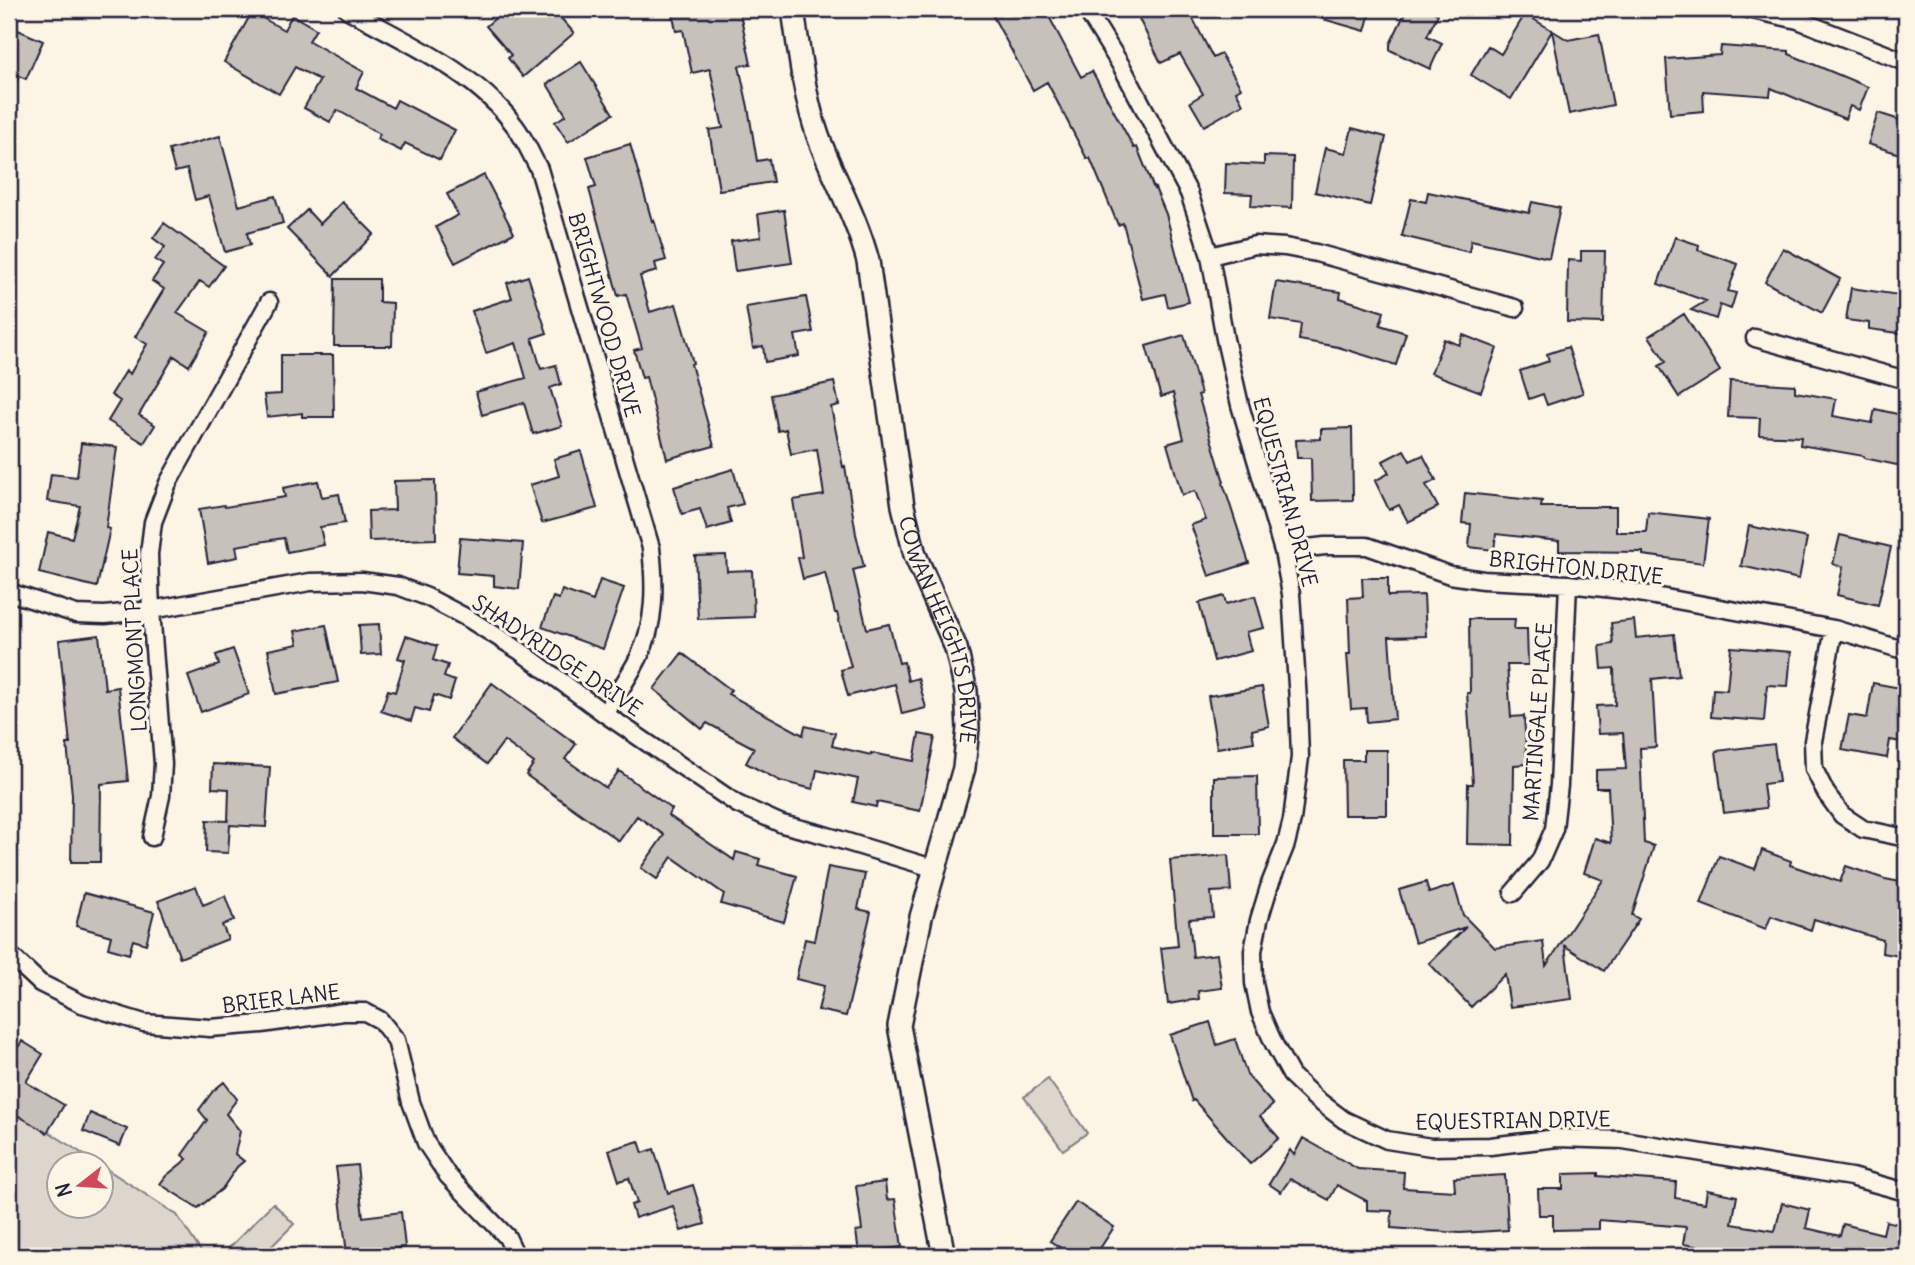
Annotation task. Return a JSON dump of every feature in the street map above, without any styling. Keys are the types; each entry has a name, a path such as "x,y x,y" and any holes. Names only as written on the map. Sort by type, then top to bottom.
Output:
{"street":[{"name":"BRIGHTWOOD DRIVE","path":"347,9 465,76 492,99 516,127 539,169 651,548 655,584 652,617 640,655 605,714"},
{"name":"COWAN HEIGHTS DRIVE","path":"793,9 809,104 817,133 853,215 868,261 903,506 915,555 956,648 966,691 968,728 964,768 921,917 899,1026 944,1256"},
{"name":"EQUESTRIAN DRIVE","path":"1086,9 1122,67 1189,193 1210,256 1224,339 1240,405 1283,551 1291,593 1300,757 1292,820 1263,908 1253,951 1254,983 1260,1012 1291,1075 1344,1120 1387,1140 1431,1147 1490,1146 1557,1138 1623,1140 1851,1177 1906,1192"},
{"path":"1748,9 1798,20 1906,62"},
{"path":"1210,256 1255,245 1285,247 1316,253 1515,308"},
{"name":"LONGMONT PLACE","path":"152,837 161,796 163,764 151,610 149,554 153,522 168,483 269,302"},
{"path":"1755,338 1906,380"},
{"name":"BRIGHTON DRIVE","path":"1283,551 1325,546 1367,546 1450,575 1483,580 1568,584 1622,590 1835,629 1906,651"},
{"name":"SHADYRIDGE DRIVE","path":"9,592 76,614 105,615 151,610 310,582 362,581 398,586 427,597 469,619 520,651 605,714 737,804 782,824 936,869"},
{"name":"MARTINGALE PLACE","path":"1513,893 1540,861 1554,829 1559,785 1568,584"},
{"path":"1835,629 1813,741 1814,769 1826,793 1842,815 1863,829 1906,838"},
{"name":"BRIER LANE","path":"9,954 40,983 82,1004 144,1023 210,1028 262,1024 343,1012 365,1012 380,1020 396,1040 411,1102 425,1143 448,1176 507,1237 516,1256"}],"shaded area":[{"path":"1048,1079 1087,1133 1063,1150 1024,1097"},
{"path":"9,1106 77,1150 46,1150 46,1220 116,1220 116,1175 177,1215 204,1256 9,1256"},
{"path":"273,1203 294,1224 262,1256 233,1256 227,1250"}],"building":[{"path":"506,9 553,9 574,33 523,77 508,58 511,55 486,26"},
{"path":"672,9 739,9 751,64 739,66 757,161 769,159 773,182 719,190 709,130 723,128 710,69 692,73 683,30 676,31"},
{"path":"989,9 1045,9 1081,77 1092,71 1134,148 1137,147 1166,214 1189,302 1168,307 1165,294 1143,299 1123,223 1118,225 1090,158 1087,159 1047,82 1033,90"},
{"path":"1134,9 1188,9 1213,58 1221,54 1241,88 1236,91 1243,104 1204,126 1190,102 1203,94 1180,54 1161,63"},
{"path":"1302,9 1371,9 1365,31 1302,13"},
{"path":"1407,9 1428,9 1438,14 1427,36 1442,43 1430,69 1390,50 1390,44"},
{"path":"252,12 284,30 292,15 316,29 309,41 364,72 356,88 393,108 397,100 455,130 440,160 405,143 401,151 377,139 380,134 337,110 330,122 304,108 320,80 295,67 279,94 224,62"},
{"path":"1525,14 1568,40 1599,34 1613,105 1569,114 1552,31 1511,99 1471,75 1488,46 1501,54"},
{"path":"9,26 43,41 26,79 19,76 9,98"},
{"path":"1721,46 1789,51 1789,54 1868,87 1859,110 1850,106 1845,119 1771,88 1770,96 1703,91 1704,111 1670,114 1666,59 1720,55"},
{"path":"581,62 613,114 568,142 555,122 566,115 547,84"},
{"path":"1878,113 1906,122 1906,156 1868,144"},
{"path":"1352,128 1386,137 1370,205 1315,192 1325,148 1346,153"},
{"path":"220,136 239,206 275,196 283,223 247,233 250,245 225,252 209,196 195,200 187,169 175,172 169,150"},
{"path":"630,144 666,260 655,263 657,271 640,276 650,312 676,304 714,446 667,459 646,377 642,378 634,350 642,348 626,294 618,296 589,189 596,187 587,157"},
{"path":"1264,156 1293,157 1292,208 1251,206 1252,194 1225,193 1226,163 1264,165"},
{"path":"484,175 514,233 455,263 436,227 458,215 447,194"},
{"path":"1428,192 1529,213 1532,202 1560,208 1549,258 1471,240 1469,252 1402,236 1411,199 1426,202"},
{"path":"342,202 374,234 333,276 287,229 307,210 320,224"},
{"path":"784,210 792,263 735,271 731,241 761,237 758,214"},
{"path":"164,223 224,266 209,287 200,281 177,313 209,332 189,366 174,356 139,415 155,425 144,443 108,421 120,401 111,395 126,371 130,374 147,344 135,337 164,289 152,281 163,265 155,260 165,247 153,238"},
{"path":"1675,237 1699,245 1698,250 1738,264 1728,291 1736,293 1731,309 1720,305 1716,319 1691,310 1706,301 1658,284"},
{"path":"1783,248 1840,279 1822,313 1765,282"},
{"path":"1581,251 1605,251 1603,323 1567,322 1568,260 1581,261"},
{"path":"528,276 547,333 532,338 541,369 556,365 561,384 550,388 562,426 533,434 524,403 482,415 476,392 526,378 516,343 486,353 472,311 512,298 507,283"},
{"path":"335,279 379,279 379,302 393,303 392,346 334,346"},
{"path":"1276,282 1341,292 1340,298 1384,312 1380,325 1406,333 1396,365 1338,347 1299,340 1301,324 1270,319"},
{"path":"1851,288 1906,296 1906,334 1869,329 1869,323 1846,320"},
{"path":"806,297 813,332 795,335 799,356 765,362 763,346 753,348 746,307"},
{"path":"1684,314 1720,371 1679,397 1659,366 1666,362 1649,336"},
{"path":"1184,335 1223,483 1249,563 1209,576 1191,525 1206,520 1195,491 1182,495 1167,444 1184,439 1173,393 1161,397 1146,346"},
{"path":"1463,335 1497,348 1481,392 1431,373 1444,339 1459,345"},
{"path":"1568,347 1583,393 1547,405 1543,394 1529,399 1520,371 1549,361 1547,354"},
{"path":"281,355 333,355 334,417 302,417 302,413 267,417 264,395 281,394"},
{"path":"1730,381 1795,385 1795,392 1836,399 1833,416 1872,423 1875,409 1906,416 1906,467 1864,456 1800,445 1801,437 1759,435 1760,418 1728,417"},
{"path":"834,382 839,405 831,407 864,567 853,570 867,629 889,624 899,663 904,662 908,681 918,678 926,708 902,714 895,684 848,696 841,670 851,667 825,573 803,579 798,558 802,557 793,500 824,495 817,449 791,454 786,429 778,431 771,395"},
{"path":"1352,428 1353,500 1312,501 1311,458 1297,458 1296,440 1321,439 1321,429"},
{"path":"81,443 117,447 106,528 110,529 97,587 39,573 48,532 72,538 80,506 47,501 51,474 77,477"},
{"path":"1404,450 1410,461 1423,455 1436,480 1426,485 1438,507 1408,522 1399,505 1389,510 1375,481 1389,473 1383,461"},
{"path":"581,451 597,508 542,523 530,485 559,476 554,459"},
{"path":"733,469 743,504 727,508 731,523 707,530 700,509 682,514 674,487"},
{"path":"435,480 436,539 369,541 368,511 395,510 394,481"},
{"path":"318,481 322,497 339,494 345,523 320,527 324,545 287,552 284,538 236,546 238,557 208,563 199,509 285,497 283,488"},
{"path":"1465,493 1542,501 1541,507 1616,507 1616,532 1646,532 1648,512 1709,519 1703,563 1643,555 1643,552 1559,551 1559,541 1496,534 1494,550 1469,547 1471,524 1462,523"},
{"path":"1749,526 1807,538 1799,579 1741,566"},
{"path":"1840,535 1891,547 1878,605 1837,595 1843,567 1833,564"},
{"path":"460,538 523,543 519,589 494,586 494,576 457,573"},
{"path":"726,555 727,571 752,570 754,617 698,619 695,556"},
{"path":"1362,578 1388,578 1388,596 1424,595 1426,636 1389,637 1395,719 1367,722 1366,708 1351,709 1347,654 1350,654 1348,598 1363,597"},
{"path":"600,580 624,588 603,649 542,627 553,597 559,599 562,590 593,601"},
{"path":"1224,596 1226,604 1255,596 1264,628 1246,632 1251,651 1214,661 1199,603"},
{"path":"1469,619 1515,619 1514,629 1527,629 1528,665 1507,665 1511,717 1524,716 1527,764 1514,765 1513,845 1467,844 1468,784 1473,784 1467,693 1470,693"},
{"path":"1634,620 1636,638 1674,634 1679,676 1652,679 1656,747 1640,748 1644,843 1654,846 1632,915 1639,919 1604,971 1565,946 1572,999 1510,1007 1505,974 1471,1007 1429,963 1466,927 1415,943 1399,890 1426,882 1429,893 1454,885 1463,915 1495,948 1543,941 1546,966 1603,880 1584,873 1595,838 1611,843 1608,788 1596,788 1596,770 1626,769 1623,733 1598,734 1596,706 1615,705 1614,668 1602,669 1600,646 1613,644 1611,623"},
{"path":"379,624 381,654 361,655 359,625"},
{"path":"326,625 338,682 276,694 268,650 298,644 295,631"},
{"path":"99,635 105,689 118,687 128,781 101,784 100,862 71,862 72,795 67,744 70,744 59,640"},
{"path":"406,636 437,646 433,660 448,665 444,677 455,681 449,700 434,695 429,712 415,708 411,721 381,711 388,690 395,692 405,660 398,658"},
{"path":"1731,647 1791,652 1788,686 1767,685 1764,721 1711,717 1713,689 1727,690"},
{"path":"233,649 249,694 201,712 188,676 219,665 216,655"},
{"path":"682,653 731,690 728,694 803,735 805,726 835,733 832,746 914,761 919,734 935,737 920,811 877,802 876,807 853,802 858,779 817,770 813,789 780,781 746,763 754,748 707,723 702,729 654,689"},
{"path":"492,683 576,744 565,759 606,788 619,771 672,809 668,815 734,860 736,852 760,859 758,865 797,876 784,922 721,904 724,894 672,857 657,879 641,868 664,835 637,816 619,841 526,775 534,763 504,741 487,764 452,738"},
{"path":"1873,683 1906,689 1906,743 1890,740 1887,758 1842,750 1849,715 1867,718"},
{"path":"1262,687 1269,726 1252,730 1254,742 1217,748 1208,696"},
{"path":"1774,744 1779,782 1763,784 1766,808 1724,813 1716,751"},
{"path":"1364,750 1387,750 1387,815 1344,815 1343,760 1364,760"},
{"path":"213,764 270,767 266,827 230,825 228,853 206,852 207,820 228,821 229,789 212,788"},
{"path":"1257,776 1258,834 1214,834 1214,777"},
{"path":"1762,850 1791,861 1790,865 1840,882 1846,866 1906,883 1906,957 1882,953 1883,940 1814,919 1811,930 1771,916 1766,929 1701,904 1719,856 1755,869"},
{"path":"1228,855 1231,891 1211,892 1213,917 1189,919 1193,957 1217,954 1222,988 1198,991 1199,999 1168,1004 1161,948 1178,946 1170,860"},
{"path":"828,867 865,874 858,909 871,912 846,1016 818,1010 824,986 796,979 805,939 814,941"},
{"path":"196,886 203,905 225,896 234,920 222,925 228,939 180,958 158,901"},
{"path":"84,893 154,912 146,944 133,940 129,954 108,948 111,936 76,926"},
{"path":"1210,1022 1217,1045 1235,1039 1247,1075 1273,1105 1260,1116 1279,1138 1250,1164 1194,1100 1192,1101 1170,1035"},
{"path":"22,1041 43,1054 26,1082 64,1105 47,1133 9,1110 9,1062"},
{"path":"224,1082 237,1099 226,1114 240,1131 235,1154 244,1161 222,1189 198,1208 160,1184 187,1159 182,1155 207,1120 199,1110 213,1091"},
{"path":"90,1113 127,1129 120,1146 83,1131"},
{"path":"1303,1138 1358,1169 1404,1172 1403,1188 1455,1191 1454,1178 1505,1175 1508,1230 1460,1233 1391,1228 1392,1211 1367,1210 1367,1201 1337,1185 1329,1200 1290,1179 1281,1192 1269,1184 1290,1150 1294,1155"},
{"path":"639,1141 643,1153 654,1149 668,1193 693,1185 705,1224 681,1231 673,1206 635,1218 631,1205 637,1203 629,1178 619,1181 609,1150"},
{"path":"357,1165 363,1217 401,1212 405,1247 347,1254 336,1167"},
{"path":"1598,1173 1598,1176 1676,1182 1675,1198 1705,1203 1707,1190 1737,1196 1732,1224 1775,1231 1782,1203 1810,1210 1806,1228 1840,1236 1843,1224 1883,1234 1886,1221 1906,1226 1906,1256 1755,1256 1683,1244 1686,1227 1599,1220 1599,1229 1553,1230 1553,1215 1539,1215 1538,1189 1563,1189 1563,1174"},
{"path":"885,1182 887,1200 895,1199 902,1247 859,1253 856,1231 862,1230 856,1186"},
{"path":"1076,1202 1114,1227 1095,1256 1056,1256 1061,1248 1050,1241"}]}
